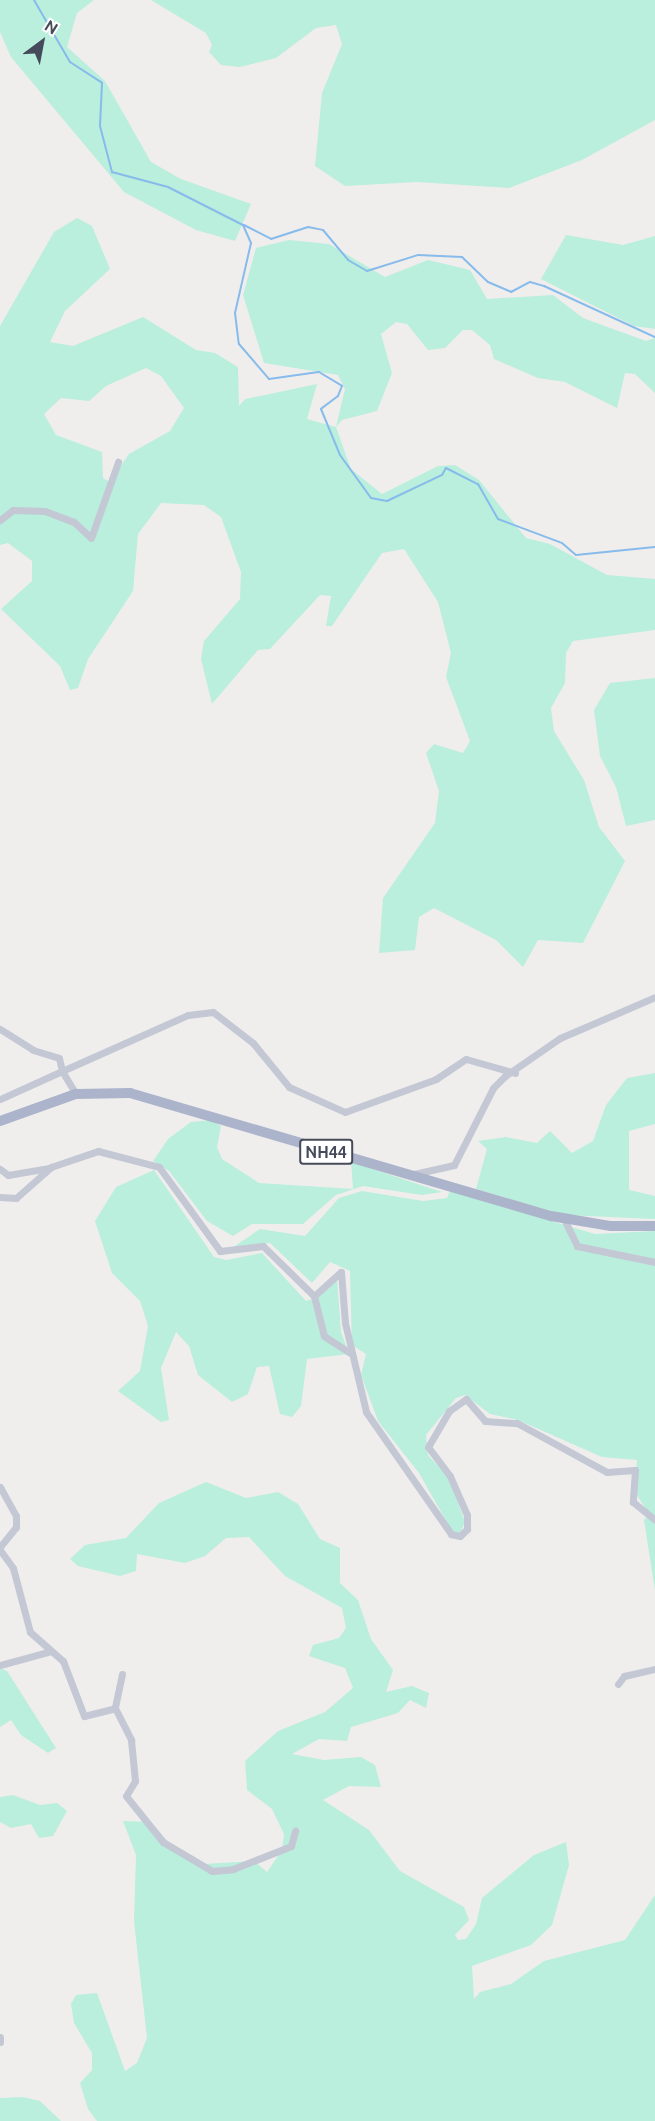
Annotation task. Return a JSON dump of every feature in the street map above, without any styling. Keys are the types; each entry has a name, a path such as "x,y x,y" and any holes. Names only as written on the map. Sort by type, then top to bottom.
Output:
{"main road":[{"name":"NH44","path":"0,1121 76,1094 130,1093 404,1175 564,1219 655,1226"}],"street":[{"path":"0,520 13,510 45,511 74,522 91,538 118,462"},
{"path":"404,1175 454,1166 493,1088 560,1038 655,998"},
{"path":"0,1100 188,1015 213,1012 254,1043 289,1087 345,1112 436,1079 466,1059 516,1073"},
{"path":"0,1029 33,1050 59,1058 62,1071 76,1094"},
{"path":"0,1169 8,1175 51,1167 98,1151 159,1167 220,1251 263,1246 314,1296 324,1336 350,1353"},
{"path":"0,1197 16,1198 51,1167"},
{"path":"564,1219 578,1246 655,1262"},
{"path":"314,1296 335,1274 345,1275 350,1353 366,1412 451,1534 460,1536 467,1529 467,1515 450,1476 428,1447 449,1411 466,1399 485,1420 517,1423 607,1472 635,1470 633,1502 655,1520"},
{"path":"0,1487 16,1516 16,1527 0,1548 14,1568 30,1632 67,1668 84,1716 115,1708"},
{"path":"1,1665 48,1652"},
{"path":"618,1684 624,1676 655,1669"},
{"path":"122,1674 115,1708 131,1740 135,1781 126,1796 139,1819 178,1855 212,1871 233,1869 291,1846 295,1831"}],"green space":[{"path":"0,0 94,0 77,13 67,47 105,81 151,162 181,179 251,204 235,241 196,230 124,192 11,57 0,32"},
{"path":"151,0 655,0 655,120 582,160 509,188 417,182 345,186 315,166 322,93 342,44 336,25 316,28 276,58 240,67 221,65 209,52 212,45 206,33"},
{"path":"77,218 92,226 110,269 65,311 50,342 73,346 143,317 196,350 215,353 238,367 239,406 245,399 317,384 307,419 336,427 351,469 382,494 438,466 455,465 479,480 526,538 550,544 607,575 655,579 655,630 573,641 566,653 565,683 551,708 554,731 584,780 599,827 625,861 583,943 538,940 523,967 496,940 434,908 419,917 415,950 379,953 383,898 435,823 439,791 426,753 434,744 463,753 470,741 446,677 451,653 438,602 404,549 382,553 332,626 326,626 331,596 320,595 270,649 258,650 212,704 201,659 204,641 240,599 241,572 221,517 204,505 161,503 138,534 133,591 88,659 78,688 70,690 60,666 1,609 32,581 32,561 8,543 0,545 0,326 54,232","holes":["146,368 161,376 184,408 170,431 129,454 110,482 103,478 102,452 56,435 44,414 61,398 89,401 106,386"]},
{"path":"566,235 623,245 655,236 655,329 634,326 541,279"},
{"path":"289,240 329,244 385,277 428,260 470,270 487,299 553,295 583,318 646,341 655,338 655,393 635,374 625,373 617,408 565,382 538,378 494,359 490,345 472,330 463,330 445,348 428,350 407,324 396,322 381,334 392,373 377,411 342,420 336,427 345,389 338,375 264,363 243,295 256,248"},
{"path":"655,678 655,820 626,826 616,787 600,756 594,710 610,683"},
{"path":"655,1073 655,1124 629,1131 629,1190 655,1196 655,1219 564,1215 476,1189 487,1149 478,1141 506,1137 537,1143 550,1131 572,1153 593,1141 606,1105 627,1078"},
{"path":"211,1120 221,1126 217,1147 222,1159 259,1183 353,1189 351,1162 442,1192 422,1195 363,1186 336,1195 303,1224 252,1224 233,1236 207,1221 169,1171 153,1161 168,1139 191,1122"},
{"path":"154,1170 214,1257 226,1260 262,1253 306,1301 319,1297 337,1278 341,1332 349,1354 307,1359 301,1406 292,1417 280,1414 269,1366 257,1367 248,1394 232,1402 198,1375 189,1346 176,1332 161,1368 169,1420 161,1422 118,1391 140,1371 148,1326 140,1301 112,1273 95,1221 116,1187"},
{"path":"362,1191 423,1201 447,1198 450,1191 595,1234 655,1231 655,1590 644,1520 649,1514 635,1492 637,1460 602,1457 518,1420 490,1414 465,1395 456,1398 426,1435 428,1455 449,1478 465,1522 460,1534 453,1533 419,1473 378,1421 361,1375 366,1354 352,1345 350,1271 330,1262 312,1283 270,1243 232,1248 260,1229 305,1236 339,1198"},
{"path":"206,1482 246,1498 278,1492 298,1504 320,1539 340,1548 340,1583 358,1600 371,1639 393,1670 386,1692 412,1686 429,1693 426,1708 410,1700 398,1713 351,1727 347,1741 319,1739 292,1754 324,1760 361,1757 375,1765 381,1787 349,1786 323,1800 369,1830 400,1871 464,1907 469,1920 455,1935 458,1940 466,1939 476,1924 482,1898 534,1855 566,1842 569,1865 552,1925 531,1945 472,1966 474,1999 480,1992 511,1984 544,1961 625,1940 655,1895 655,2121 97,2121 88,2109 80,2083 92,2070 92,2053 74,2023 71,2004 76,1995 97,1993 125,2071 137,2063 147,2038 134,1921 136,1855 123,1821 151,1822 169,1843 204,1864 254,1861 267,1872 282,1850 284,1834 272,1809 247,1790 245,1761 278,1731 325,1712 353,1688 345,1668 309,1656 313,1645 339,1638 346,1628 342,1608 285,1576 249,1537 226,1538 205,1556 185,1563 137,1554 136,1571 120,1576 78,1566 70,1559 85,1545 126,1538 159,1503"},
{"path":"0,1668 7,1671 56,1748 48,1753 21,1735 11,1720 0,1727"},
{"path":"13,1795 40,1805 57,1803 67,1811 53,1836 39,1838 31,1824 11,1828 0,1822 0,1797"},
{"path":"23,2097 40,2101 61,2121 0,2121 0,2098"}],"waterway":[{"path":"34,0 70,62 102,83 100,126 112,172 168,187 243,225 251,243 235,313 239,344 269,379 319,372 342,386 338,396 321,409 340,455 371,498 387,501 442,475 446,468 478,484 498,519 562,543 576,555 655,547"},
{"path":"244,225 271,239 308,227 323,230 348,260 367,271 418,255 462,257 488,282 511,292 530,282 544,286 655,337"}]}
